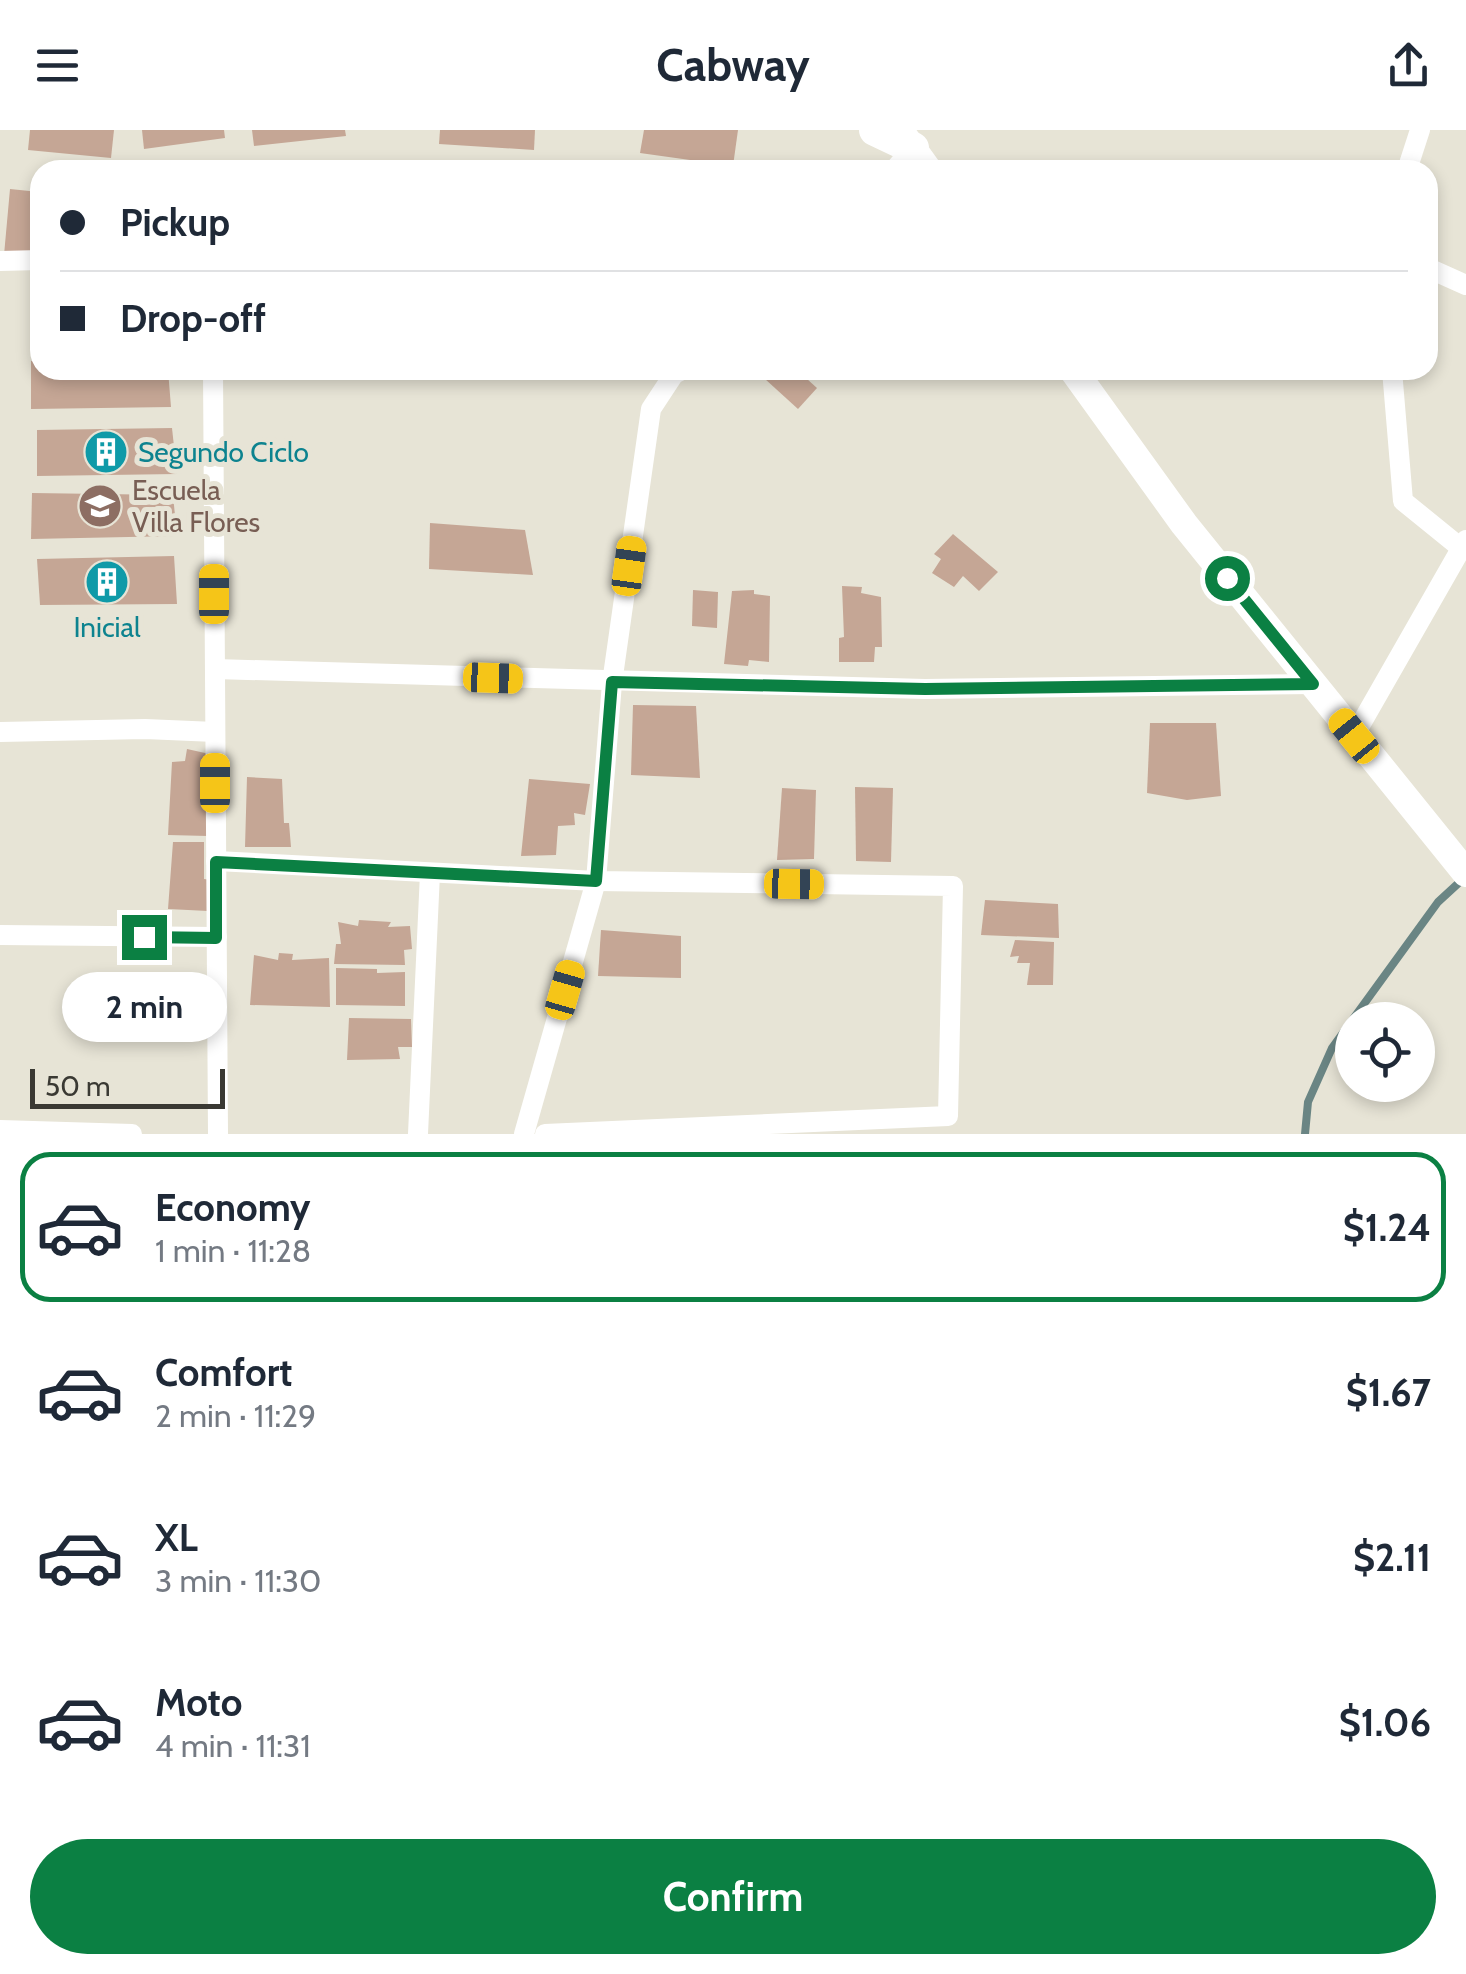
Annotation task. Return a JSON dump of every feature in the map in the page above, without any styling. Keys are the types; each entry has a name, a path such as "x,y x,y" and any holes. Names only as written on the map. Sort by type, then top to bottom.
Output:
{"main road":[{"path":"874,130 909,150"},
{"path":"1080,380 1184,524 1458,862"}],"street":[{"path":"1410,160 1420,130"},
{"path":"0,261 30,260"},
{"path":"1438,273 1466,286"},
{"path":"213,380 218,1134"},
{"path":"524,1134 596,881 612,682 652,409 669,380"},
{"path":"1354,736 1464,544 1403,502 1393,380"},
{"path":"215,669 925,689 1313,684"},
{"path":"0,732 215,732"},
{"path":"216,862 596,881 953,886 948,1116 891,1127 545,1134"},
{"path":"418,1134 430,873"},
{"path":"0,935 216,938"},
{"path":"0,1130 132,1134"}],"building":[{"path":"30,130 114,130 111,158 28,150"},
{"path":"142,130 224,130 225,138 144,149"},
{"path":"252,130 345,130 346,136 254,146"},
{"path":"440,130 535,130 534,150 439,144"},
{"path":"644,130 738,130 734,160 690,160 640,153"},
{"path":"10,189 30,191 30,257 4,255"},
{"path":"31,380 169,380 171,407 31,409"},
{"path":"766,380 808,380 817,388 798,409"},
{"name":"Segundo Ciclo","path":"172,428 177,474 37,476 37,430"},
{"path":"32,493 173,495 177,536 31,539"},
{"path":"430,523 525,530 533,575 429,569"},
{"path":"953,534 998,572 979,591 963,576 954,587 932,573 941,559 934,554"},
{"name":"Inicial","path":"174,556 177,604 40,605 37,559"},
{"path":"842,586 862,587 861,593 881,597 882,647 875,647 874,662 839,662 839,638 844,637"},
{"path":"693,590 718,592 717,628 692,626"},
{"path":"754,590 754,594 770,596 769,662 749,660 748,666 724,664 732,591"},
{"path":"633,705 696,706 700,778 631,775"},
{"path":"1150,723 1216,723 1221,796 1187,800 1147,793"},
{"path":"187,749 214,755 211,784 203,788 202,803 212,805 208,836 168,835 172,762 185,761"},
{"path":"247,777 282,779 284,823 289,823 291,847 245,847"},
{"path":"529,779 590,784 585,815 574,813 575,825 558,826 556,855 521,856"},
{"path":"855,787 893,788 891,862 856,861"},
{"path":"782,788 816,790 814,859 777,860"},
{"path":"173,842 204,842 204,879 211,880 208,911 168,909"},
{"path":"985,900 1058,904 1059,938 981,935"},
{"path":"359,920 391,922 388,927 410,926 412,949 404,950 405,965 334,964 336,944 341,944 338,922 358,926"},
{"path":"601,930 681,936 681,978 598,976"},
{"path":"1015,940 1054,942 1053,985 1027,985 1030,963 1017,963 1019,956 1010,957"},
{"path":"279,953 293,954 292,960 329,958 330,1007 250,1005 254,955 278,960"},
{"path":"336,968 405,972 405,1006 336,1005"},
{"path":"349,1018 411,1019 412,1047 398,1047 400,1059 347,1060"}],"waterway":[{"path":"1305,1134 1308,1102 1332,1048 1438,902 1463,879"}],"place":[{"name":"Segundo Ciclo","path":"106,452"},
{"name":"Escuela Villa Flores","path":"100,506"},
{"name":"Inicial","path":"107,582"}],"route":[{"path":"144,937 216,938 216,862 596,881 612,682 925,689 1313,684 1227,578"}]}
